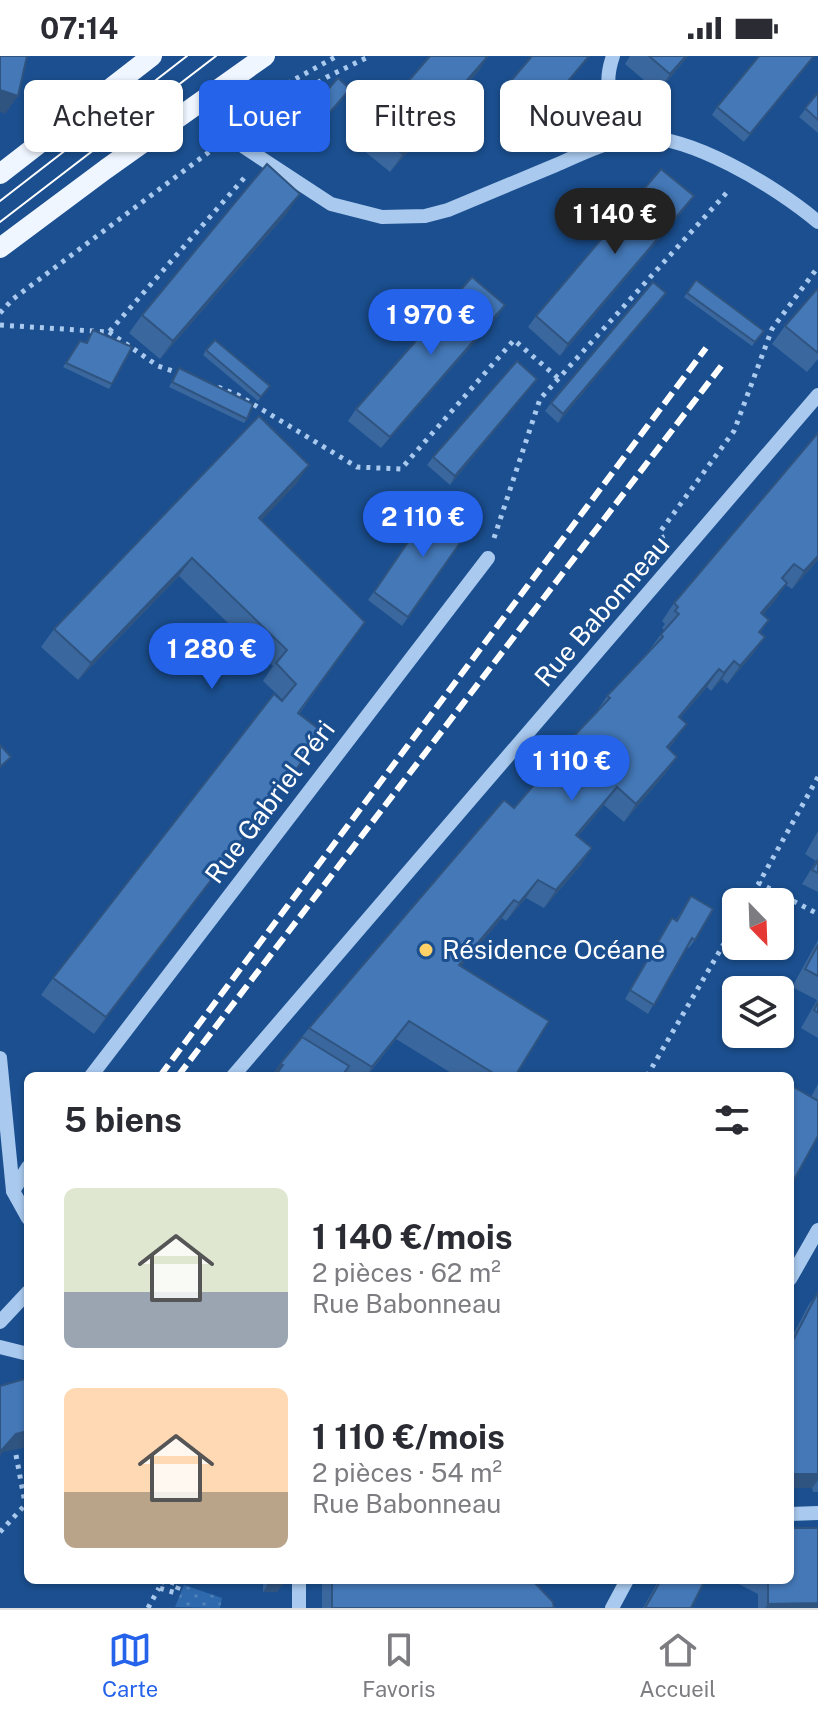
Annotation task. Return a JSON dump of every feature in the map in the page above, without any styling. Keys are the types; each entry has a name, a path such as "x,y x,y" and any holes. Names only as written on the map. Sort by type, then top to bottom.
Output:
{"main road":[{"path":"0,174 152,56"},
{"path":"0,248 263,58"}],"street":[{"path":"609,80 613,56"},
{"path":"671,142 706,151 745,172 818,222"},
{"path":"252,152 331,204 382,217 425,216 448,210 585,152"},
{"name":"Rue Babonneau","path":"236,1072 818,395"},
{"name":"Rue Gabriel Péri","path":"94,1072 488,558"},
{"path":"0,1058 13,1191 24,1211"},
{"path":"13,1191 24,1173"},
{"path":"794,1272 818,1230"},
{"path":"0,1322 24,1296"},
{"path":"0,1347 24,1353"},
{"path":"794,1514 818,1513"},
{"path":"299,1584 299,1608"},
{"path":"612,1608 625,1584"}],"path":[{"path":"322,80 370,56"},
{"path":"0,313 13,299 208,152"},
{"path":"109,332 262,158"},
{"path":"488,558 540,399 745,172"},
{"path":"674,564 660,532 734,431 772,329 818,267"},
{"path":"0,325 109,332 158,366 185,375"},
{"path":"211,385 238,395 357,467 401,469 514,340 558,378"},
{"path":"756,888 818,777"},
{"path":"759,883 818,914"},
{"path":"649,1072 722,947"},
{"path":"16,1455 24,1491"},
{"path":"0,1532 24,1507"},
{"path":"148,1608 163,1584"},
{"path":"159,1588 176,1593 179,1585 176,1584"}],"shaded area":[{"path":"184,1585 222,1598 220,1608 175,1607"}],"building":[{"path":"0,56 27,56 18,96 0,90"},
{"path":"430,56 488,56 467,80 409,80"},
{"path":"532,56 589,56 569,80 512,80"},
{"path":"649,56 686,56 670,74"},
{"path":"759,56 814,56 750,134 717,107"},
{"path":"338,78 346,85 346,94 330,112 330,87"},
{"path":"818,93 818,120 805,108"},
{"path":"267,164 300,194 173,341 142,315"},
{"path":"661,169 694,196 568,344 536,316"},
{"path":"472,277 505,305 390,437 356,409"},
{"path":"696,280 764,331 755,342 687,293"},
{"path":"653,282 666,293 563,414 551,403"},
{"path":"818,288 818,353 785,326"},
{"path":"93,330 132,347 112,384 66,363 80,341 87,343"},
{"path":"215,340 270,386 261,397 206,350"},
{"path":"517,361 537,379 455,476 433,457"},
{"path":"179,368 253,404 247,419 172,382"},
{"path":"259,416 309,465 259,518 365,622 298,713 324,733 106,1017 53,978 274,694 282,701 296,684 276,663 287,650 192,558 91,663 54,629"},
{"path":"818,433 818,556 804,571 794,564 782,578 787,583 761,613 769,620 759,632 765,637 740,666 734,661 724,673 719,669 679,717 687,724 667,747 677,757 636,804 617,787 576,835 592,848 556,890 538,880 519,903 514,900 459,965 549,1021 517,1072 492,1072 409,1021 372,1067 309,1028 504,800 514,808 560,755 558,753 610,698 607,696 663,637 661,634 679,614 675,611 678,607 674,603"},
{"path":"434,504 474,523 408,617 374,592"},
{"path":"0,745 11,757 0,767"},
{"path":"691,896 713,909 695,940 692,938 654,1005 630,990 672,918 677,921"},
{"path":"818,945 818,976 805,969"},
{"path":"302,1037 349,1066 345,1072 278,1072 283,1065 280,1064"},
{"path":"794,1087 818,1101 818,1136 794,1180"},
{"path":"818,1292 818,1474 794,1474 794,1338"},
{"path":"24,1379 24,1432 16,1434 0,1452 0,1386"},
{"path":"794,1528 818,1528 818,1603 768,1604 768,1584 794,1584"},
{"path":"332,1584 536,1584 553,1602 554,1608 332,1608"},
{"path":"659,1584 703,1584 691,1608 645,1608"}],"tram line":[{"path":"0,201 187,56"},
{"path":"0,222 216,56"}],"railway":[{"path":"163,1072 706,348"},
{"path":"181,1072 722,365"}],"place":[{"name":"Résidence Océane","path":"426,950"}]}
